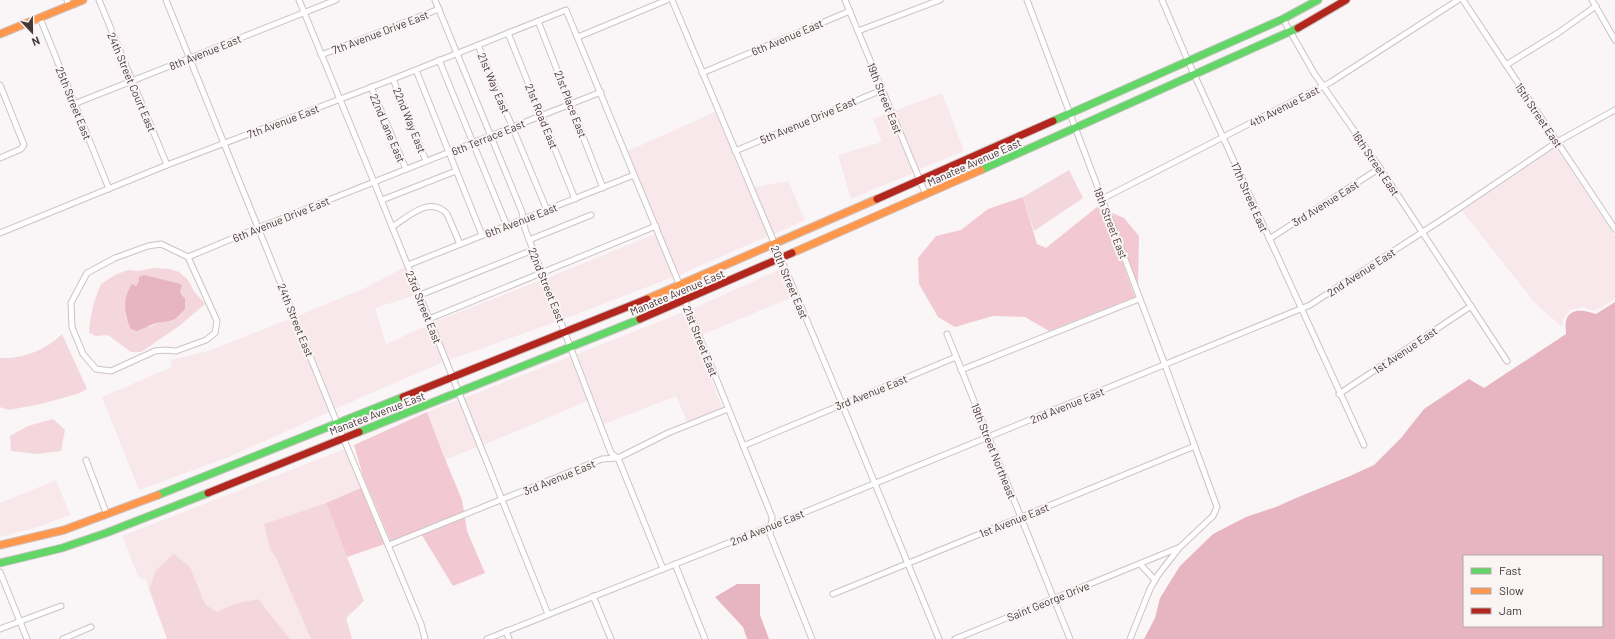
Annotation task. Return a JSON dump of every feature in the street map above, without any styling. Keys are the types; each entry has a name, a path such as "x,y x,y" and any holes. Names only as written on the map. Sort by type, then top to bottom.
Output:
{"main road":[{"path":"0,34 40,18 68,3 83,0"},
{"name":"Manatee Avenue East","path":"0,545 48,535 171,490 680,286 1283,19 1318,0"},
{"name":"Manatee Avenue East","path":"0,563 44,553 86,540 459,393 685,301 1290,33 1346,0"}],"street":[{"name":"24th Street Court East","path":"98,0 167,165"},
{"name":"24th Street East","path":"166,0 343,438 389,545 421,624 425,639"},
{"name":"23rd Street East","path":"299,0 382,200 548,614"},
{"name":"8th Avenue East","path":"74,104 336,0"},
{"name":"22nd Street East","path":"435,0 522,212 529,240 566,332 611,452 618,458 663,568"},
{"path":"578,37 667,0"},
{"name":"20th Street East","path":"672,0 939,639"},
{"name":"19th Street East","path":"845,0 926,195"},
{"path":"858,32 940,0"},
{"name":"18th Street East","path":"1027,0 1139,299 1166,365 1217,507 1213,516 1179,548"},
{"name":"17th Street East","path":"1162,0 1188,61 1339,394 1364,445"},
{"name":"4th Avenue East","path":"1102,199 1324,86 1458,0"},
{"name":"15th Street East","path":"1463,0 1614,226"},
{"path":"1592,0 1615,40"},
{"path":"1506,65 1558,33 1596,6"},
{"name":"7th Avenue Drive East","path":"321,55 439,9"},
{"name":"21st Street East","path":"566,10 656,226 772,517 770,534 812,639"},
{"name":"7th Avenue East","path":"0,233 167,165 393,79 566,10"},
{"name":"6th Avenue East","path":"702,73 850,11"},
{"name":"25th Street East","path":"40,18 108,189"},
{"name":"16th Street East","path":"1283,19 1314,73 1423,231 1507,361"},
{"name":"21st Place East","path":"538,21 603,188"},
{"name":"21st Road East","path":"508,33 575,199"},
{"name":"21st Way East","path":"478,45 547,210"},
{"path":"439,60 507,226"},
{"path":"416,70 482,235"},
{"name":"22nd Way East","path":"393,79 426,161"},
{"path":"0,84 22,139 23,147 0,158"},
{"name":"22nd Lane East","path":"371,87 406,170"},
{"name":"5th Avenue Drive East","path":"735,151 882,90"},
{"name":"6th Terrace East","path":"374,182 601,92"},
{"name":"2nd Avenue East","path":"486,639 771,526 1310,305 1452,213 1557,142 1615,110"},
{"name":"3rd Avenue East","path":"1269,239 1380,168"},
{"path":"382,200 456,171"},
{"name":"6th Avenue East","path":"408,265 634,175"},
{"name":"6th Avenue Drive East","path":"188,257 374,182"},
{"path":"392,227 418,210 425,207 435,206 444,210 447,214 460,244"},
{"path":"529,240 591,215"},
{"path":"429,319 656,226"},
{"path":"161,244 188,257 217,321 215,333 206,340 176,351 165,350 155,352 111,371 96,369 83,354 72,327 71,303 87,273 115,258 148,246 161,244"},
{"path":"420,295 533,250"},
{"path":"947,334 961,370 1139,299"},
{"name":"1st Avenue East","path":"1339,394 1472,306"},
{"name":"3rd Avenue East","path":"743,446 956,357"},
{"name":"19th Street Northeast","path":"961,370 1054,599"},
{"name":"3rd Avenue East","path":"389,545 602,459 618,458 668,433 728,409"},
{"name":"1st Avenue East","path":"833,594 1196,446"},
{"path":"86,460 107,514"},
{"path":"1130,639 1150,589 1179,548"},
{"name":"Saint George Drive","path":"955,639 1179,548"},
{"path":"675,564 705,639"},
{"path":"1140,564 1155,580"},
{"path":"0,572 27,639"},
{"path":"593,596 611,639"},
{"path":"1054,599 1070,639"},
{"path":"0,629 61,606"},
{"path":"62,639 91,627"},
{"path":"506,631 509,639"}],"shaded area":[{"path":"942,93 964,151 918,170 894,111"},
{"path":"715,112 768,236 679,275 628,151"},
{"path":"888,113 913,173 851,199 838,155 882,142 873,119"},
{"path":"1556,147 1615,236 1615,296 1613,300 1595,311 1583,307 1570,310 1563,319 1563,325 1561,326 1535,303 1462,211"},
{"path":"1069,170 1083,198 1034,231 1023,197"},
{"path":"788,181 805,220 774,234 754,187"},
{"path":"1023,197 1037,244 1046,248 1097,207 1103,209 1135,297 1049,331 1025,317 993,316 955,327 938,317 919,284 918,258 936,236 961,230 988,209"},
{"path":"1110,212 1124,218 1139,236 1138,286"},
{"path":"655,234 673,277 564,319 547,278"},
{"path":"405,267 416,295 375,308 386,344 428,325 443,362 335,409 298,316 367,287"},
{"path":"153,268 170,269 179,272 188,280 194,291 205,304 179,326 141,352 131,352 108,335 96,336 89,333 90,320 96,296 101,284 115,275 128,270 139,271","holes":["163,280 181,284 180,290 185,307 150,327 126,319 126,297 132,284 136,286 139,281"]},
{"path":"781,269 792,297 702,335 692,309"},
{"path":"144,275 181,284 182,287 180,291 182,296 185,298 185,309 175,319 156,323 137,331 131,329 129,324 125,301 132,284 136,286 139,281 139,277"},
{"path":"541,280 558,321 449,360 434,322"},
{"path":"1615,302 1615,639 1144,639 1155,618 1160,598 1180,566 1213,534 1246,517 1276,507 1374,465 1401,438 1424,409 1469,379 1484,388 1566,334 1566,321 1571,313 1575,311 1596,314"},
{"path":"686,311 722,408 687,422 676,396 604,424 577,354"},
{"path":"292,318 329,412 229,457 139,490 102,397 172,367 170,360 209,351"},
{"path":"62,334 87,389 77,394 41,404 9,410 0,407 0,358 17,357 34,352 49,345"},
{"path":"571,356 588,401 483,445 464,398"},
{"path":"458,400 477,447 445,460 427,412"},
{"path":"427,412 462,500 467,531 485,573 453,586 420,532 391,542 363,476 354,445"},
{"path":"53,419 65,430 61,451 37,454 11,451 10,436 28,426"},
{"path":"345,449 361,488 326,503 264,524 270,549 277,560 311,639 290,639 258,599 237,603 216,612 205,605 190,567 174,555 156,570 149,589 146,580 139,578 122,536"},
{"path":"56,480 70,515 38,527 0,537 0,503"},
{"path":"361,488 385,544 347,557 326,503"},
{"path":"326,503 364,601 346,618 352,639 311,639 277,560 270,549 264,524"},
{"path":"174,554 190,567 205,604 216,612 237,603 258,599 290,639 167,639 149,589 156,570"},
{"path":"737,584 760,584 760,615 769,639 747,639 743,627 715,597"}],"traffic: fast":[{"path":"1053,121 1283,19 1318,0"},
{"path":"981,170 1298,28"},
{"path":"359,432 640,319"},
{"path":"158,495 403,397"},
{"path":"0,563 62,548 106,533 208,493"}],"traffic: slow":[{"path":"0,34 83,0"},
{"path":"792,253 981,170"},
{"path":"647,299 877,199"},
{"path":"0,545 64,530 158,495"}],"traffic: jam":[{"path":"1298,28 1346,0"},
{"path":"877,199 1053,121"},
{"path":"640,319 792,253"},
{"path":"403,397 647,299"},
{"path":"208,493 359,432"}]}
